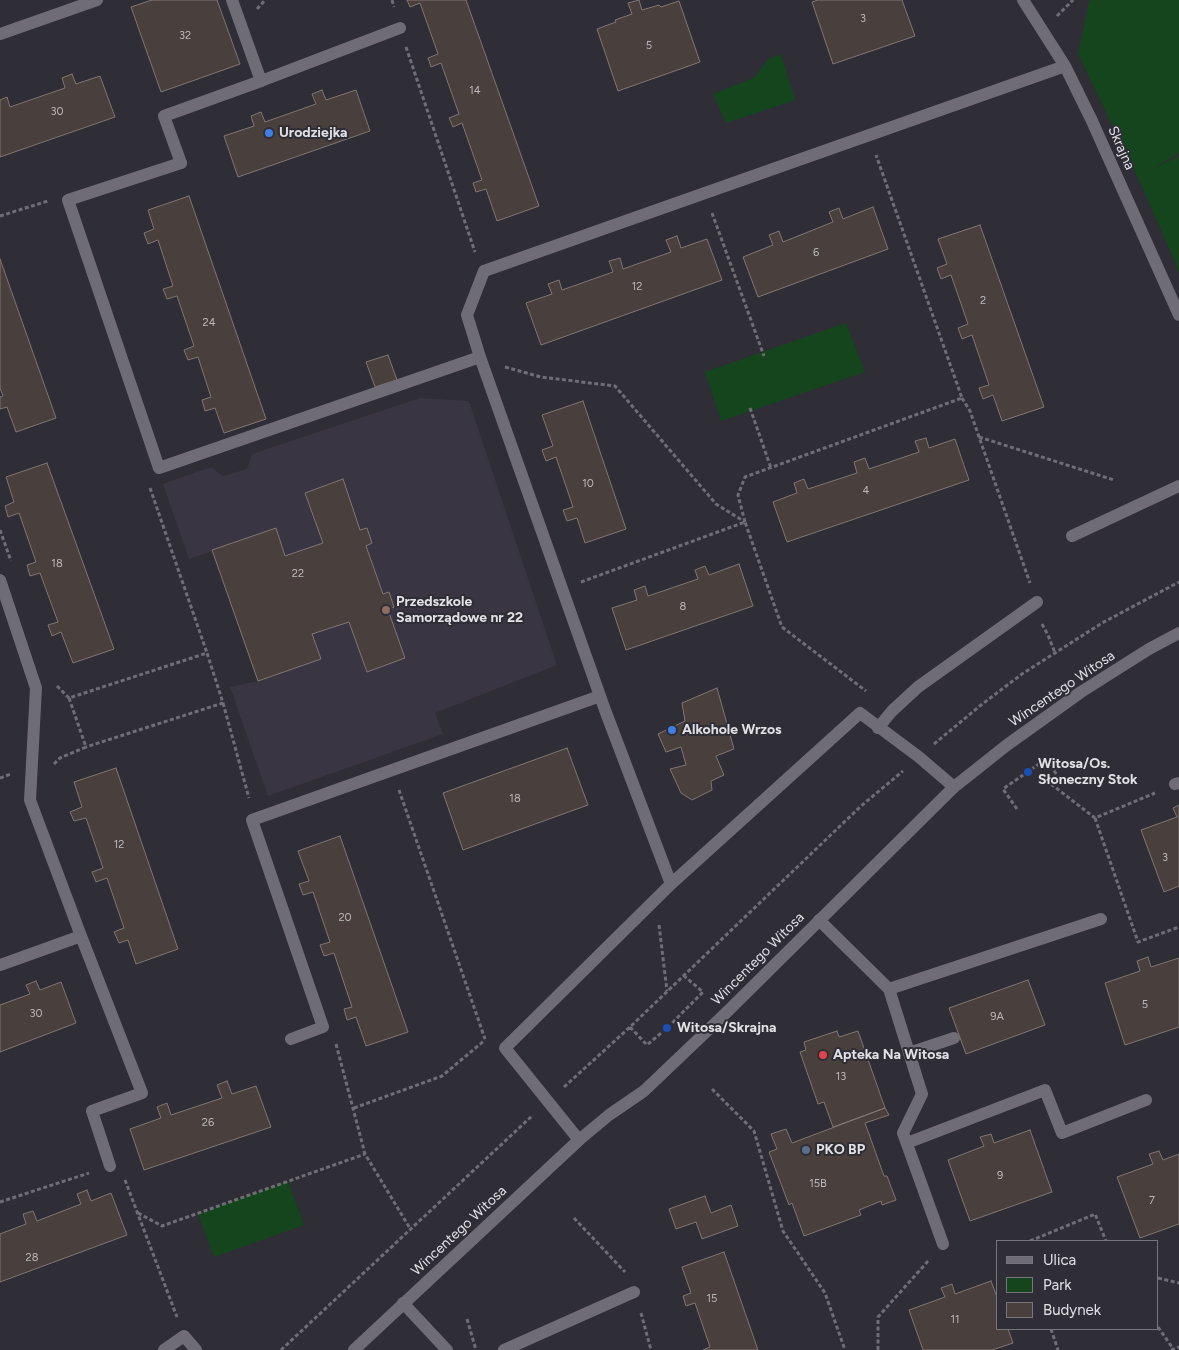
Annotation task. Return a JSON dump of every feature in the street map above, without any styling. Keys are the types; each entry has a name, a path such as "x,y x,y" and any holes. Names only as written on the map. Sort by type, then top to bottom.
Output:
{"street":[{"path":"0,34 97,0"},
{"path":"232,0 261,81"},
{"name":"Skrajna","path":"1023,0 1064,66 1092,121 1179,315"},
{"path":"400,28 164,116 181,163 68,200 159,468 480,358"},
{"path":"671,884 600,696 480,358 467,315 484,271 1064,66"},
{"path":"1072,536 1179,486"},
{"path":"0,580 36,688 30,800 142,1092 92,1111 110,1166"},
{"path":"878,728 892,711 918,687 1037,602"},
{"name":"Wincentego Witosa","path":"354,1350 579,1140 609,1115 644,1091 728,1011 954,787 1007,745 1081,692 1149,649 1179,633"},
{"path":"291,1039 323,1027 252,820 600,696"},
{"path":"579,1140 505,1048 671,884 860,713 919,757 954,787"},
{"path":"889,989 1102,919"},
{"path":"819,920 889,989 922,1094 903,1134 943,1244"},
{"path":"0,965 81,936"},
{"path":"909,1053 954,1038"},
{"path":"907,1143 1045,1090 1062,1134 1146,1100"},
{"path":"504,1350 634,1292"},
{"path":"403,1304 447,1350"},
{"path":"164,1350 184,1336 196,1350"}],"path":[{"path":"392,0 474,251 484,271"},
{"path":"874,150 962,398 970,411 979,436 1037,602 1038,619 1048,635 1055,653"},
{"path":"0,216 43,201 68,200"},
{"path":"710,208 764,356"},
{"path":"496,364 541,378 615,386 716,504 745,522"},
{"path":"892,711 782,626 745,522 738,494 745,477 962,398"},
{"path":"750,408 770,468"},
{"path":"979,436 1114,480"},
{"path":"159,468 149,487 208,653 251,804 252,820"},
{"path":"575,585 745,522"},
{"path":"281,1350 630,1027 854,813 919,757 1008,684 1102,623 1179,582"},
{"path":"86,747 69,698 208,653"},
{"path":"50,767 60,758 86,747 222,703"},
{"path":"928,738 935,744"},
{"path":"1017,808 1003,789 1046,759 1059,778"},
{"path":"392,770 486,1040 505,1048"},
{"path":"1095,818 1177,783"},
{"path":"1051,784 1095,818 1138,942 1179,927"},
{"path":"653,902 659,922 667,991"},
{"path":"630,1027 647,1045 667,1028 702,992 683,975"},
{"path":"354,1108 442,1076 486,1040"},
{"path":"335,1042 354,1108 364,1154 411,1230"},
{"path":"712,1089 754,1131 783,1231 825,1294 845,1350"},
{"path":"137,1213 162,1226 364,1154"},
{"path":"0,1202 118,1163 184,1336"},
{"path":"1032,1240 1095,1214 1106,1240"},
{"path":"878,1350 878,1317 943,1244"},
{"path":"1159,1278 1179,1283"},
{"path":"467,1319 476,1350"},
{"path":"1159,1328 1173,1350 1179,1347"},
{"path":"1051,1330 1058,1350"}],"shaded area":[{"name":"Przedszkole Samorządowe nr 22","path":"420,398 469,401 557,665 435,713 443,734 268,796 230,687 258,681 212,551 189,559 163,484 211,467 223,476 247,469 252,454"}],"green space":[{"path":"1091,0 1179,0 1179,153 1151,170 1179,156 1179,271 1138,178 1078,54"},
{"path":"781,54 795,100 726,123 713,94 754,78 768,59"},
{"path":"846,323 865,372 721,421 705,372"},
{"path":"288,1181 304,1225 214,1257 198,1214"}],"building":[{"path":"152,0 217,0 240,64 161,92 131,7"},
{"path":"407,0 466,0 539,206 497,221 486,189 476,192 473,183 482,180 462,123 453,127 449,118 459,114 441,63 431,67 428,58 438,54 420,3 410,7"},
{"path":"639,0 642,10 659,5 661,7 679,1 700,62 618,91 597,29 632,14 628,3"},
{"path":"818,0 902,0 915,36 833,64 812,2"},
{"path":"72,74 76,84 100,76 115,117 0,157 0,100 7,97 10,107 65,88 62,78"},
{"path":"322,90 326,100 356,90 370,131 238,177 224,136 254,126 251,116 261,112 265,122 316,104 312,94"},
{"path":"189,196 266,419 224,433 215,408 205,411 202,400 211,397 198,357 188,360 184,350 194,346 177,296 167,299 163,289 173,286 158,240 148,244 144,233 154,229 148,210"},
{"path":"873,207 888,249 758,297 743,257 773,245 769,235 779,231 783,242 833,222 829,212 839,208 843,219"},
{"path":"980,225 1044,407 1002,421 993,395 983,399 979,388 989,385 972,335 962,339 958,328 968,324 951,275 941,279 937,268 947,264 938,239"},
{"path":"677,236 681,248 707,239 722,280 541,345 526,303 552,294 548,284 559,280 562,290 613,272 609,261 620,258 623,269 671,252 666,240"},
{"path":"0,259 56,418 16,432 7,407 0,409 0,397 3,396 0,388"},
{"path":"388,355 397,380 375,387 366,362"},
{"path":"583,401 626,529 585,543 577,518 567,521 563,510 573,507 556,457 546,461 542,450 553,446 542,415"},
{"path":"926,438 929,448 955,439 969,480 787,542 773,502 797,493 794,483 804,479 808,489 857,473 854,462 865,458 869,469 919,452 915,441"},
{"path":"47,463 114,649 73,663 61,632 52,636 48,625 58,622 40,573 30,576 27,565 36,562 19,513 8,517 5,506 14,502 6,477"},
{"path":"343,479 360,530 367,528 372,543 366,546 383,594 389,592 394,607 388,610 405,658 367,672 349,622 312,634 321,659 258,681 212,550 276,528 285,556 323,543 305,493"},
{"path":"739,564 753,606 626,650 612,608 637,600 634,590 645,586 648,596 698,579 695,570 705,566 709,575"},
{"path":"717,688 734,749 716,756 724,775 711,781 712,790 692,800 681,793 670,769 686,765 681,747 666,752 658,734 685,721 682,703"},
{"path":"567,748 588,805 463,850 443,793"},
{"path":"116,768 178,949 136,964 128,940 119,943 114,932 124,928 107,878 96,882 92,872 103,868 86,818 74,821 70,812 82,807 74,782"},
{"path":"1179,805 1179,886 1164,892 1141,830 1177,817 1173,808"},
{"path":"340,836 408,1032 366,1046 356,1017 347,1020 344,1009 352,1007 334,953 324,956 320,945 330,942 313,892 303,895 299,884 309,881 298,851"},
{"path":"1148,957 1151,967 1179,958 1179,1027 1125,1045 1105,983 1140,971 1137,961"},
{"path":"1028,980 1045,1025 966,1054 949,1008"},
{"path":"36,981 40,990 61,982 76,1023 0,1052 0,1005 30,994 26,985"},
{"path":"837,1031 839,1037 858,1031 885,1108 833,1127 824,1102 818,1104 800,1052 806,1050 804,1042"},
{"path":"227,1081 232,1094 256,1086 271,1127 144,1170 130,1129 161,1118 157,1107 167,1103 171,1115 222,1098 217,1085"},
{"path":"885,1108 889,1115 865,1123 884,1176 887,1176 896,1200 882,1205 881,1201 859,1210 861,1215 804,1236 792,1203 789,1205 769,1152 777,1149 771,1134 786,1129 792,1143"},
{"path":"1030,1130 1052,1192 970,1221 948,1160 984,1146 980,1137 991,1134 994,1143"},
{"path":"1159,1151 1163,1160 1179,1154 1179,1224 1140,1238 1117,1177 1153,1164 1149,1154"},
{"path":"87,1190 91,1201 111,1193 127,1235 0,1282 0,1234 26,1224 23,1214 33,1211 37,1221 81,1204 77,1194"},
{"path":"705,1196 711,1213 731,1205 738,1226 702,1239 696,1222 676,1229 669,1209"},
{"path":"724,1252 758,1350 703,1350 710,1347 695,1303 686,1306 683,1296 691,1293 682,1267"},
{"path":"991,1281 996,1295 996,1330 1008,1330 1013,1343 992,1350 923,1350 909,1310 945,1297 941,1288 952,1284 955,1294"}],"place":[{"name":"Urodziejka","path":"269,133"},
{"name":"Przedszkole Samorządowe nr 22","path":"386,610"},
{"name":"Alkohole Wrzos","path":"672,730"},
{"name":"Witosa/Os. Słoneczny Stok","path":"1028,772"},
{"name":"Witosa/Skrajna","path":"667,1028"},
{"name":"Apteka Na Witosa","path":"823,1055"},
{"name":"PKO BP","path":"806,1150"}]}
